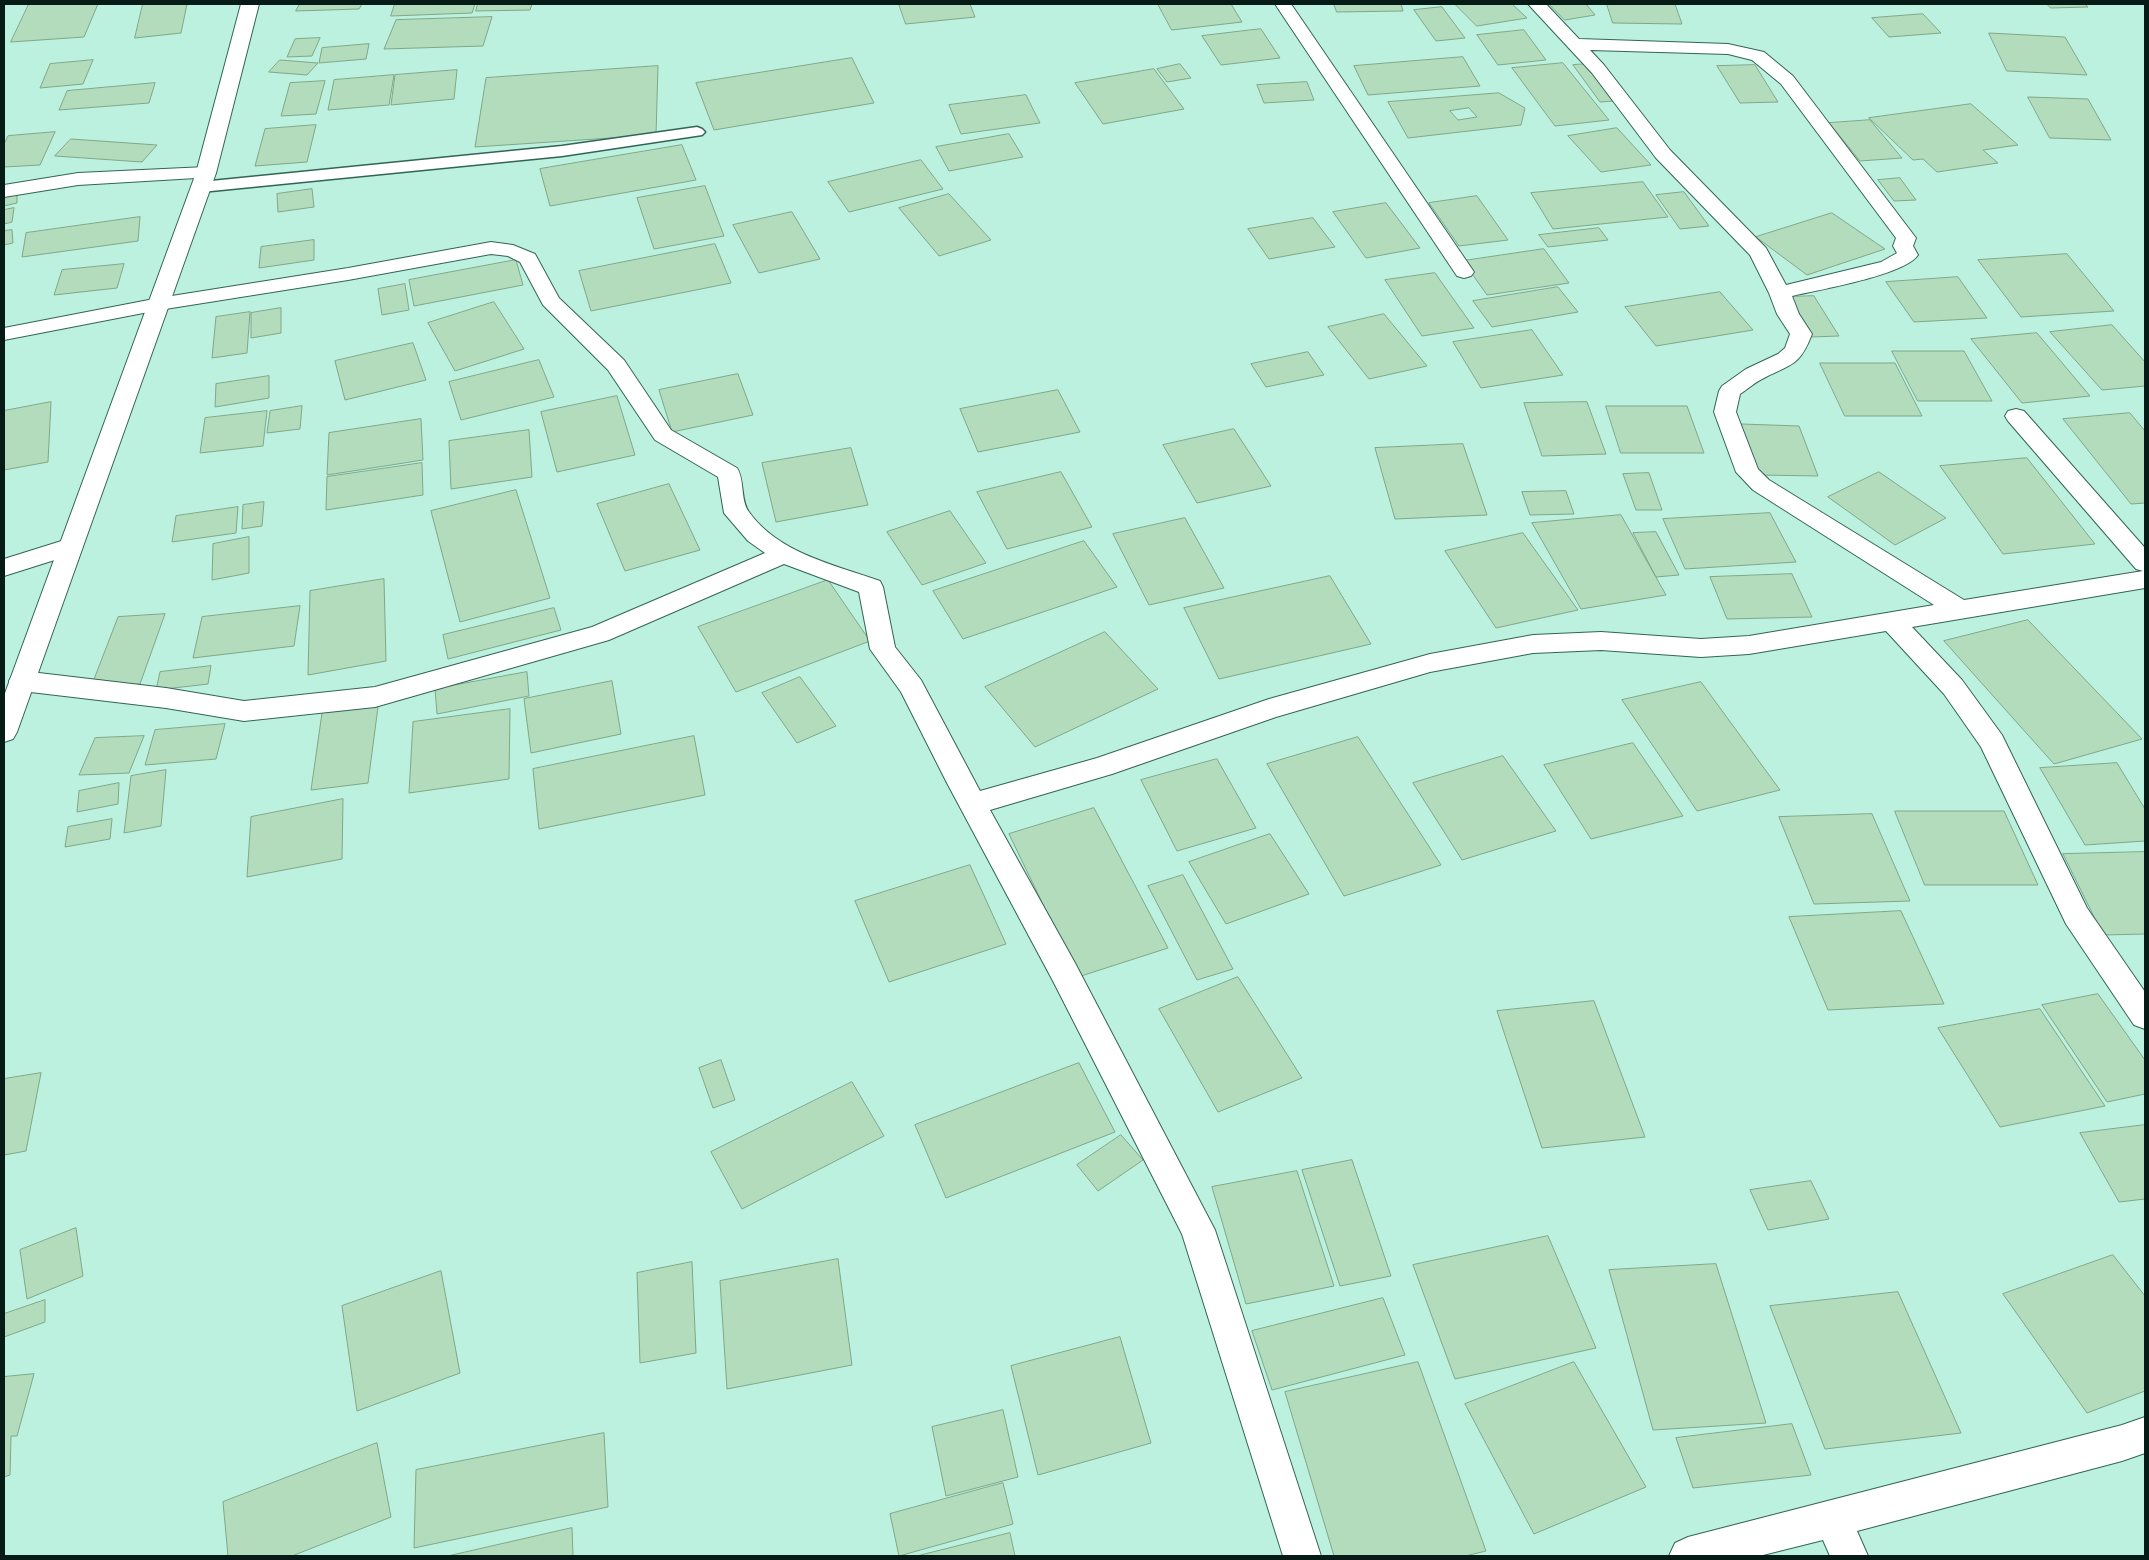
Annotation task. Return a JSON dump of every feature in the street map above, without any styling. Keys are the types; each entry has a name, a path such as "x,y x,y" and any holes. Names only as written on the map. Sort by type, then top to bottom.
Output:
{"street":[{"path":"4,732 204,180 250,4"},
{"path":"1283,4 1464,272"},
{"path":"1536,4 1598,69 1663,154 1759,252 1780,293 1788,314 1801,334 1795,350 1786,358 1754,374 1730,391 1725,412 1748,472 1761,485 1961,610"},
{"path":"1575,44 1745,51 1758,56 1787,80 1906,238 1903,246 1908,255 1888,266 1780,293"},
{"path":"4,190 70,181 204,180"},
{"path":"4,334 159,304 348,274 491,248 513,251 528,258 550,301 616,365 663,435 729,473 736,513 756,535 783,555 871,587 883,649 912,687 1064,972 1198,1230 1302,1556"},
{"path":"2016,416 2145,562"},
{"path":"4,568 71,546"},
{"path":"22,681 166,698 244,710 375,697 600,634 783,555"},
{"path":"973,804 1102,767 1269,709 1430,663 1533,644 1601,640 1701,648 1749,645 2145,579"},
{"path":"1892,622 1954,687 1992,742 2076,916 2145,1016"},
{"path":"1688,1556 2112,1446 2145,1435"},
{"path":"1833,1519 1849,1556"}],"lane":[{"path":"204,180 562,151 697,132"}],"building":[{"path":"29,4 98,4 84,37 11,42"},
{"path":"143,4 187,4 181,33 135,38"},
{"path":"300,4 362,4 359,9 296,11"},
{"path":"395,4 475,4 472,13 391,16"},
{"path":"478,4 532,4 530,10 476,11"},
{"path":"899,4 970,4 975,17 906,24"},
{"path":"1158,4 1231,4 1242,22 1172,30"},
{"path":"1334,4 1401,4 1403,11 1337,12"},
{"path":"1455,4 1512,4 1527,18 1477,26"},
{"path":"1549,4 1586,4 1595,15 1565,20"},
{"path":"1607,4 1675,4 1682,24 1613,23"},
{"path":"2047,4 2085,4 2088,7 2051,8"},
{"path":"1442,7 1465,38 1436,41 1414,10"},
{"path":"1923,14 1941,33 1889,37 1872,18"},
{"path":"492,17 483,46 384,49 396,20"},
{"path":"1261,29 1280,58 1221,65 1202,36"},
{"path":"1524,30 1546,60 1498,65 1477,35"},
{"path":"1989,33 2065,37 2087,75 2007,71"},
{"path":"320,38 312,56 287,57 295,39"},
{"path":"369,44 366,59 319,63 322,48"},
{"path":"1463,57 1480,86 1368,95 1354,66"},
{"path":"852,58 874,103 714,130 696,83"},
{"path":"93,60 83,84 40,88 50,64"},
{"path":"280,60 318,63 307,75 269,72"},
{"path":"1563,63 1609,120 1555,126 1512,68"},
{"path":"1180,64 1191,78 1167,82 1157,69"},
{"path":"1586,64 1614,101 1600,102 1573,65"},
{"path":"1755,65 1778,102 1740,103 1717,66"},
{"path":"658,66 656,135 475,147 486,78"},
{"path":"1154,69 1184,109 1103,124 1075,83"},
{"path":"457,70 454,99 391,105 395,75"},
{"path":"394,75 389,105 328,110 334,80"},
{"path":"325,81 316,114 281,116 290,83"},
{"path":"1307,82 1314,100 1264,103 1257,85"},
{"path":"155,83 149,103 59,110 67,91"},
{"path":"1499,93 1525,108 1521,125 1408,138 1388,102","holes":["1469,108 1477,117 1458,120 1450,111"]},
{"path":"1026,95 1040,123 961,134 949,105"},
{"path":"2028,97 2088,99 2111,140 2050,138"},
{"path":"1971,104 2018,145 1983,150 1998,163 1937,172 1923,159 1913,160 1869,118"},
{"path":"1870,120 1902,158 1860,161 1829,123"},
{"path":"316,125 307,162 255,166 265,129"},
{"path":"1617,128 1651,165 1601,172 1568,136"},
{"path":"55,132 40,165 4,167 4,144 8,136"},
{"path":"1009,134 1023,157 949,171 936,147"},
{"path":"71,139 157,145 142,162 55,156"},
{"path":"682,145 696,180 550,206 540,169"},
{"path":"921,160 943,189 849,212 828,182"},
{"path":"1900,178 1916,200 1894,201 1878,180"},
{"path":"1643,182 1668,217 1553,229 1531,193"},
{"path":"705,186 724,236 654,249 637,198"},
{"path":"312,189 314,207 278,212 277,194"},
{"path":"1684,192 1709,226 1680,229 1656,195"},
{"path":"17,194 17,203 4,206 4,196"},
{"path":"949,194 991,240 939,256 899,208"},
{"path":"1477,196 1508,240 1459,246 1429,203"},
{"path":"1386,203 1420,248 1366,258 1333,212"},
{"path":"14,208 12,222 4,224 4,210"},
{"path":"792,212 820,259 759,273 733,225"},
{"path":"1832,213 1885,249 1807,275 1756,237"},
{"path":"140,217 138,241 22,257 26,233"},
{"path":"1313,218 1335,247 1269,259 1248,229"},
{"path":"1599,228 1608,240 1548,247 1539,235"},
{"path":"12,230 13,243 4,245 4,231"},
{"path":"314,240 314,260 259,268 261,247"},
{"path":"715,244 731,283 591,311 579,271"},
{"path":"1544,249 1569,283 1487,295 1463,261"},
{"path":"2067,254 2114,311 2021,317 1978,260"},
{"path":"516,260 523,285 414,306 409,280"},
{"path":"124,264 117,288 54,295 62,270"},
{"path":"1435,273 1474,328 1422,336 1385,280"},
{"path":"1958,277 1987,318 1914,322 1886,282"},
{"path":"405,284 409,310 382,315 378,289"},
{"path":"1558,287 1578,312 1492,327 1473,301"},
{"path":"1720,292 1753,330 1656,346 1625,307"},
{"path":"1814,296 1839,336 1811,337 1787,297"},
{"path":"494,302 524,349 455,371 428,323"},
{"path":"281,308 281,333 251,338 251,313"},
{"path":"250,312 247,353 212,358 216,317"},
{"path":"1384,314 1427,366 1369,379 1328,327"},
{"path":"2112,325 2145,362 2145,386 2102,390 2050,332"},
{"path":"1532,330 1563,375 1481,388 1453,342"},
{"path":"2037,333 2090,396 2022,403 1971,339"},
{"path":"413,343 426,380 345,400 335,361"},
{"path":"1892,351 1964,351 1992,401 1918,401"},
{"path":"1308,352 1324,375 1266,387 1251,364"},
{"path":"539,360 554,397 461,420 449,382"},
{"path":"1820,363 1895,363 1922,416 1845,416"},
{"path":"738,374 753,415 672,432 659,390"},
{"path":"269,376 269,398 215,407 216,384"},
{"path":"1058,390 1080,432 978,452 960,409"},
{"path":"617,396 635,455 557,472 541,412"},
{"path":"51,402 48,462 4,470 4,411"},
{"path":"1587,402 1606,454 1542,456 1524,403"},
{"path":"302,406 300,429 267,433 270,411"},
{"path":"1606,406 1687,406 1704,453 1621,453"},
{"path":"267,411 263,446 200,453 205,418"},
{"path":"2130,413 2145,431 2145,503 2131,504 2063,419"},
{"path":"421,419 423,460 327,475 329,433"},
{"path":"1741,424 1799,426 1818,476 1757,475"},
{"path":"1234,429 1271,486 1197,503 1163,445"},
{"path":"529,430 532,477 451,489 449,441"},
{"path":"1463,444 1487,515 1395,519 1375,448"},
{"path":"851,448 868,505 776,522 762,463"},
{"path":"2027,458 2095,544 2003,554 1940,466"},
{"path":"422,463 423,495 326,510 327,477"},
{"path":"1061,472 1092,527 1007,549 977,492"},
{"path":"1879,472 1946,518 1895,545 1828,497"},
{"path":"1649,473 1662,510 1636,510 1623,474"},
{"path":"669,484 700,550 625,571 597,504"},
{"path":"516,490 550,598 460,622 431,511"},
{"path":"1566,491 1574,514 1530,515 1522,492"},
{"path":"264,502 262,526 242,529 243,505"},
{"path":"238,507 236,533 172,542 176,516"},
{"path":"950,511 986,563 922,585 887,532"},
{"path":"1770,513 1796,562 1685,569 1663,519"},
{"path":"1621,515 1666,595 1581,609 1532,523"},
{"path":"1185,518 1224,588 1149,605 1113,534"},
{"path":"1656,532 1679,575 1656,577 1633,533"},
{"path":"1523,533 1578,610 1496,628 1445,551"},
{"path":"249,537 249,573 212,580 213,544"},
{"path":"1084,541 1117,587 963,639 933,591"},
{"path":"1792,574 1812,617 1727,619 1710,577"},
{"path":"1330,576 1371,644 1219,679 1184,608"},
{"path":"384,579 386,661 308,675 310,591"},
{"path":"828,580 870,641 736,692 698,627"},
{"path":"300,606 294,646 193,658 202,617"},
{"path":"554,608 561,630 448,659 443,635"},
{"path":"165,614 140,684 91,687 118,617"},
{"path":"2028,620 2142,739 2054,764 1944,641"},
{"path":"1105,632 1158,689 1035,747 985,687"},
{"path":"211,666 208,684 156,690 160,672"},
{"path":"527,672 529,696 437,714 435,689"},
{"path":"800,677 836,726 797,743 762,693"},
{"path":"612,681 621,734 531,753 524,699"},
{"path":"1701,682 1780,790 1697,811 1622,700"},
{"path":"378,707 368,783 311,790 322,713"},
{"path":"510,709 509,779 409,793 413,722"},
{"path":"225,724 216,759 145,765 155,730"},
{"path":"144,736 129,773 79,775 95,738"},
{"path":"694,736 705,795 539,829 533,769"},
{"path":"1358,737 1441,865 1344,896 1267,764"},
{"path":"1633,743 1683,816 1591,839 1544,765"},
{"path":"1503,756 1556,831 1462,860 1413,783"},
{"path":"1217,759 1256,828 1177,851 1141,780"},
{"path":"2117,763 2145,809 2145,841 2085,845 2040,768"},
{"path":"166,770 161,826 124,833 131,776"},
{"path":"119,783 118,804 77,812 79,791"},
{"path":"343,799 342,859 247,877 251,817"},
{"path":"1094,808 1168,948 1078,977 1009,834"},
{"path":"1895,811 2004,811 2038,885 1925,885"},
{"path":"1872,814 1910,901 1814,904 1779,817"},
{"path":"112,819 110,839 65,847 68,827"},
{"path":"1270,834 1309,894 1226,924 1189,862"},
{"path":"2145,852 2145,934 2103,935 2063,854"},
{"path":"970,865 1006,944 889,982 855,901"},
{"path":"1183,875 1233,969 1197,980 1148,886"},
{"path":"1901,911 1944,1004 1828,1010 1789,917"},
{"path":"1238,977 1302,1078 1218,1112 1159,1009"},
{"path":"2098,994 2145,1060 2145,1094 2107,1102 2042,1005"},
{"path":"1594,1001 1645,1137 1542,1148 1497,1011"},
{"path":"2040,1009 2105,1106 2000,1127 1938,1028"},
{"path":"721,1060 735,1100 713,1108 699,1068"},
{"path":"1079,1063 1115,1132 946,1198 915,1125"},
{"path":"41,1073 26,1151 4,1155 4,1079"},
{"path":"852,1082 884,1136 742,1209 711,1152"},
{"path":"2145,1125 2145,1199 2119,1202 2080,1133"},
{"path":"1121,1135 1143,1160 1098,1191 1077,1165"},
{"path":"1352,1160 1391,1276 1340,1286 1302,1170"},
{"path":"1297,1171 1334,1286 1246,1304 1212,1187"},
{"path":"1811,1181 1829,1219 1768,1230 1750,1190"},
{"path":"76,1228 83,1276 27,1299 20,1250"},
{"path":"1548,1236 1596,1348 1455,1379 1413,1265"},
{"path":"2113,1255 2145,1296 2145,1391 2087,1413 2003,1294"},
{"path":"838,1259 852,1365 727,1389 720,1281"},
{"path":"692,1262 696,1353 640,1363 637,1273"},
{"path":"1716,1264 1766,1423 1653,1430 1609,1270"},
{"path":"441,1271 460,1373 357,1411 342,1306"},
{"path":"1898,1292 1961,1433 1825,1449 1770,1306"},
{"path":"1383,1298 1405,1355 1272,1390 1252,1331"},
{"path":"45,1300 45,1322 4,1337 4,1314"},
{"path":"1120,1337 1151,1443 1038,1475 1011,1366"},
{"path":"1418,1362 1486,1551 1465,1556 1334,1556 1285,1392"},
{"path":"1574,1362 1646,1487 1534,1534 1465,1404"},
{"path":"34,1374 17,1436 11,1436 10,1475 4,1477 4,1377"},
{"path":"1003,1410 1018,1477 946,1496 932,1427"},
{"path":"1792,1424 1811,1475 1693,1488 1676,1438"},
{"path":"604,1433 608,1507 414,1548 416,1470"},
{"path":"377,1443 391,1517 292,1556 228,1556 223,1502"},
{"path":"1003,1483 1013,1524 899,1556 890,1514"},
{"path":"572,1528 573,1556 448,1556"},
{"path":"1010,1533 1015,1556 917,1556"}]}
